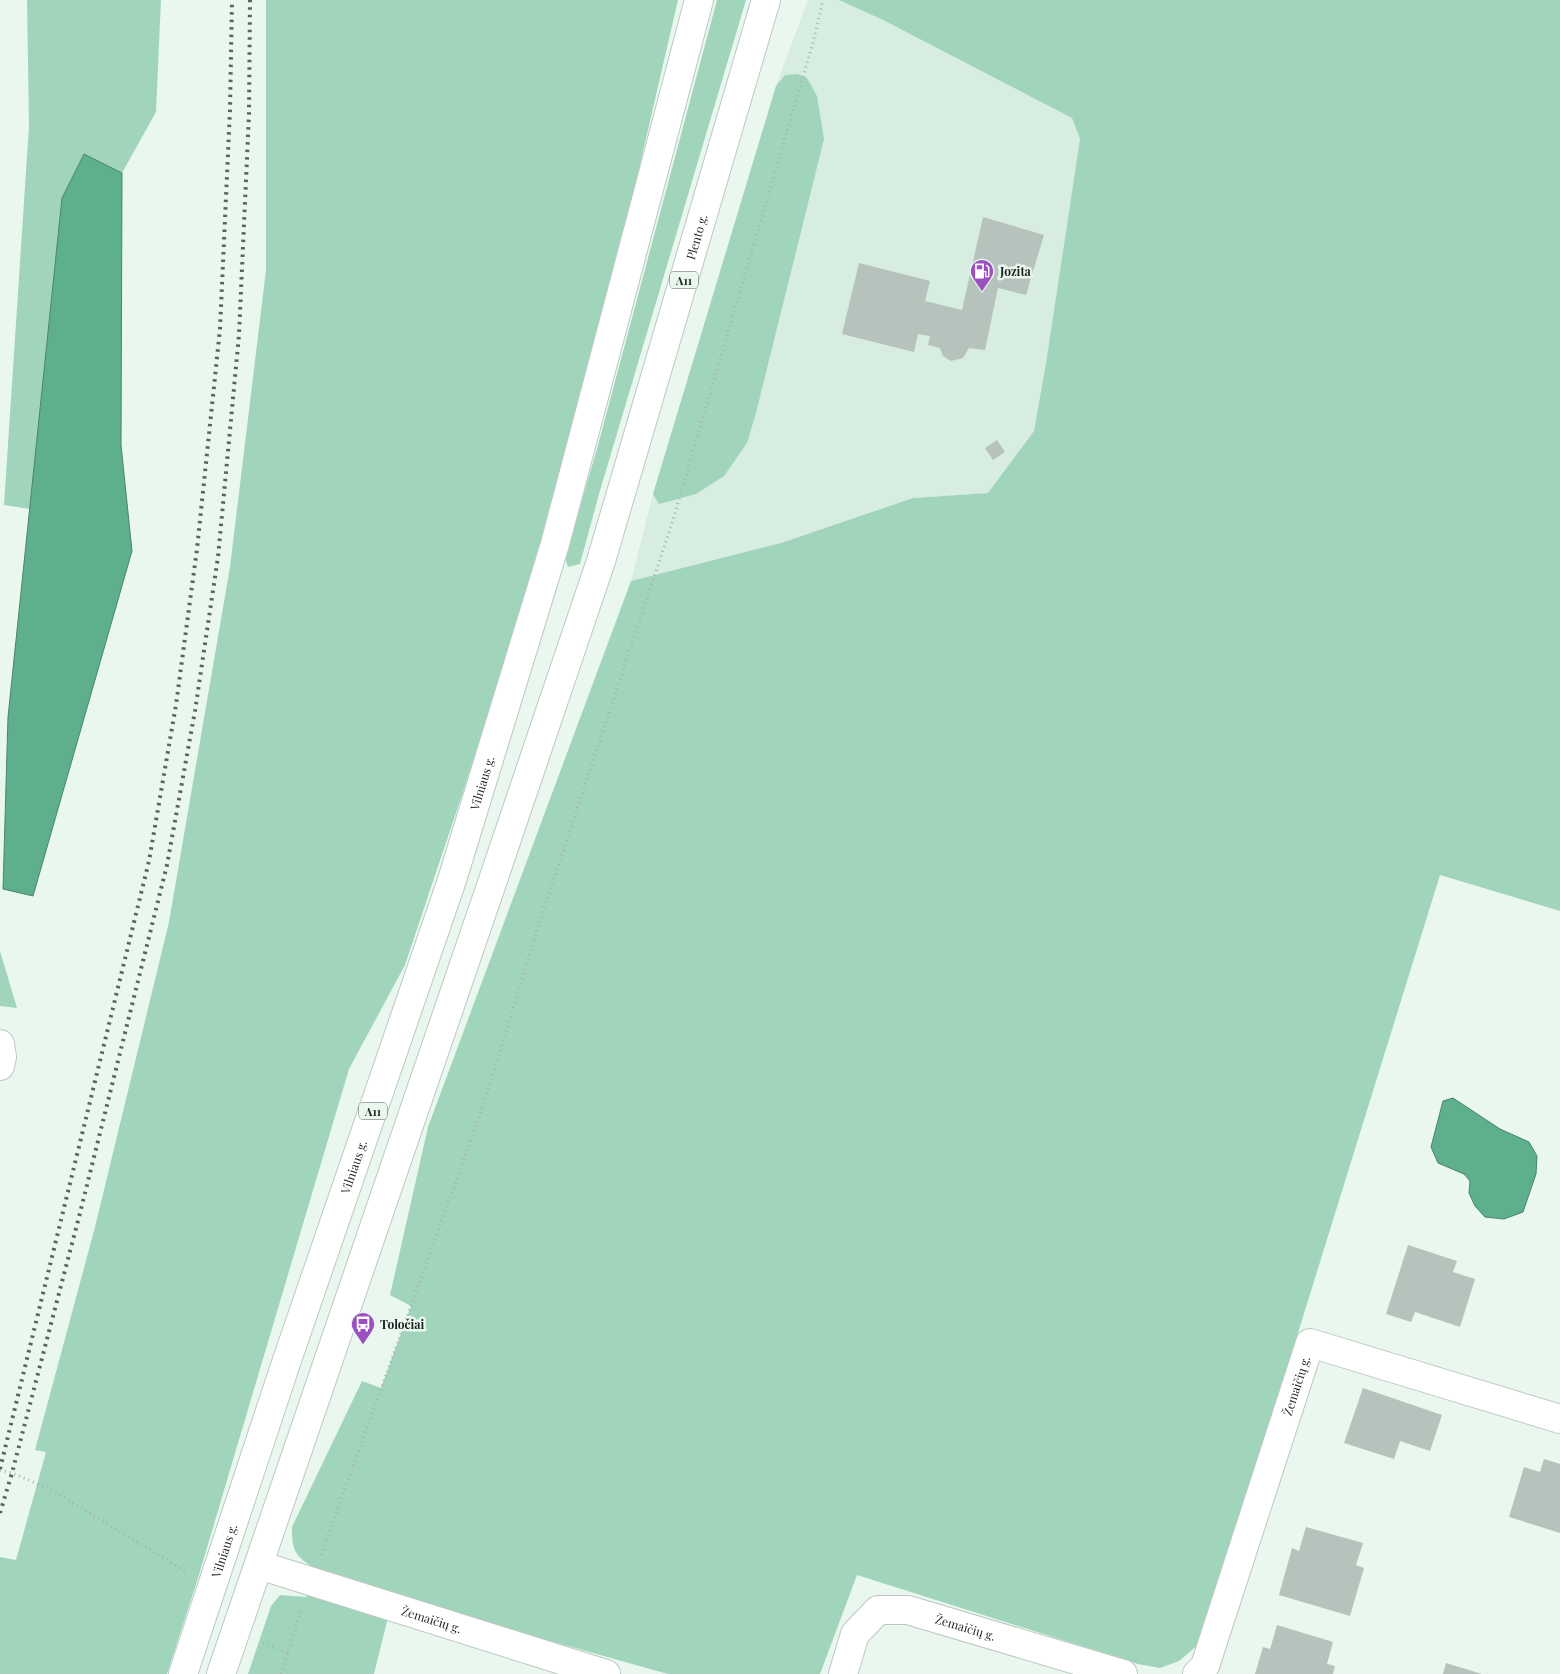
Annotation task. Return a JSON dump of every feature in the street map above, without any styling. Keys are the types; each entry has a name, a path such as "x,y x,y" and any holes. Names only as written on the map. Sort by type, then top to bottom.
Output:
{"main road":[{"name":"Vilniaus g.","path":"183,1674 286,1364 452,880 555,544 699,0"},
{"name":"Plento g.","path":"258,1564 494,880 601,561 766,0"},
{"name":"Žemaičių g.","path":"1196,1674 1205,1666 1310,1343 1560,1419"},
{"name":"Žemaičių g.","path":"258,1564 606,1674"},
{"name":"A11","path":"221,1674 258,1564"},
{"name":"Žemaičių g.","path":"843,1674 855,1634 878,1610 908,1610 1123,1674"}],"path":[{"path":"281,1674 312,1582 482,1110 541,918 673,520 813,43 823,0"},
{"path":"0,1470 50,1489 189,1573"},
{"path":"235,1631 288,1653"}],"shaded area":[{"path":"27,0 161,0 156,112 122,173 84,154 62,198 30,509 4,505 29,126"},
{"path":"266,0 678,0 614,277 530,583 405,965 349,1069 198,1578 167,1674 0,1674 0,1557 16,1560 46,1452 35,1450 95,1227 169,922 230,567 266,270"},
{"path":"717,0 746,0 599,494 580,564 568,567 565,558 597,449"},
{"path":"808,0 839,0 883,20 1072,118 1080,139 1034,431 988,493 913,498 781,543 631,581 653,494 776,86"},
{"path":"839,0 1560,0 1560,911 1440,875 1213,1607 1198,1645 1179,1661 1160,1668 1138,1664 857,1575 820,1674 668,1674 393,1597 374,1674 248,1674 271,1606 280,1595 306,1597 316,1569 299,1557 296,1552 292,1527 362,1381 381,1388 411,1306 390,1295 428,1127 631,581 781,543 913,498 988,493 1034,431 1080,139 1072,118 883,20"},
{"path":"798,74 807,78 817,96 824,139 747,443 724,476 696,494 659,504 653,494 776,86 785,75"},
{"path":"84,154 122,173 121,445 132,551 33,896 3,889 8,717 62,198"},
{"path":"0,951 17,1008 0,1006"},
{"path":"1453,1098 1500,1129 1529,1142 1537,1156 1536,1174 1523,1212 1504,1219 1485,1217 1475,1206 1469,1193 1470,1181 1464,1174 1438,1163 1431,1147 1443,1101"}],"building":[{"path":"983,217 1044,235 1026,295 998,288 985,350 969,348 963,358 951,361 943,356 940,348 928,345 930,336 918,334 914,352 842,334 859,263 930,281 925,301 962,310"},
{"path":"997,440 1005,452 993,460 985,448"},
{"path":"1408,1245 1457,1261 1453,1272 1475,1279 1460,1327 1415,1312 1411,1322 1386,1314"},
{"path":"1363,1388 1442,1415 1430,1451 1400,1441 1394,1459 1344,1443"},
{"path":"1544,1459 1560,1464 1560,1533 1509,1517 1524,1467 1540,1472"},
{"path":"1306,1527 1363,1543 1356,1565 1364,1568 1350,1616 1279,1595 1292,1548 1299,1551"},
{"path":"1277,1625 1333,1642 1327,1664 1335,1666 1333,1674 1255,1674 1263,1647 1270,1649"},
{"path":"1446,1663 1482,1674 1443,1674"}],"railway":[{"path":"0,1469 149,861 176,705 197,549 220,329 230,110 232,0"},
{"path":"0,1513 80,1213 167,865 195,711 218,557 239,335 249,114 250,0"}],"place":[{"name":"Jozita","path":"982,292"},
{"name":"Toločiai","path":"363,1345"}]}
